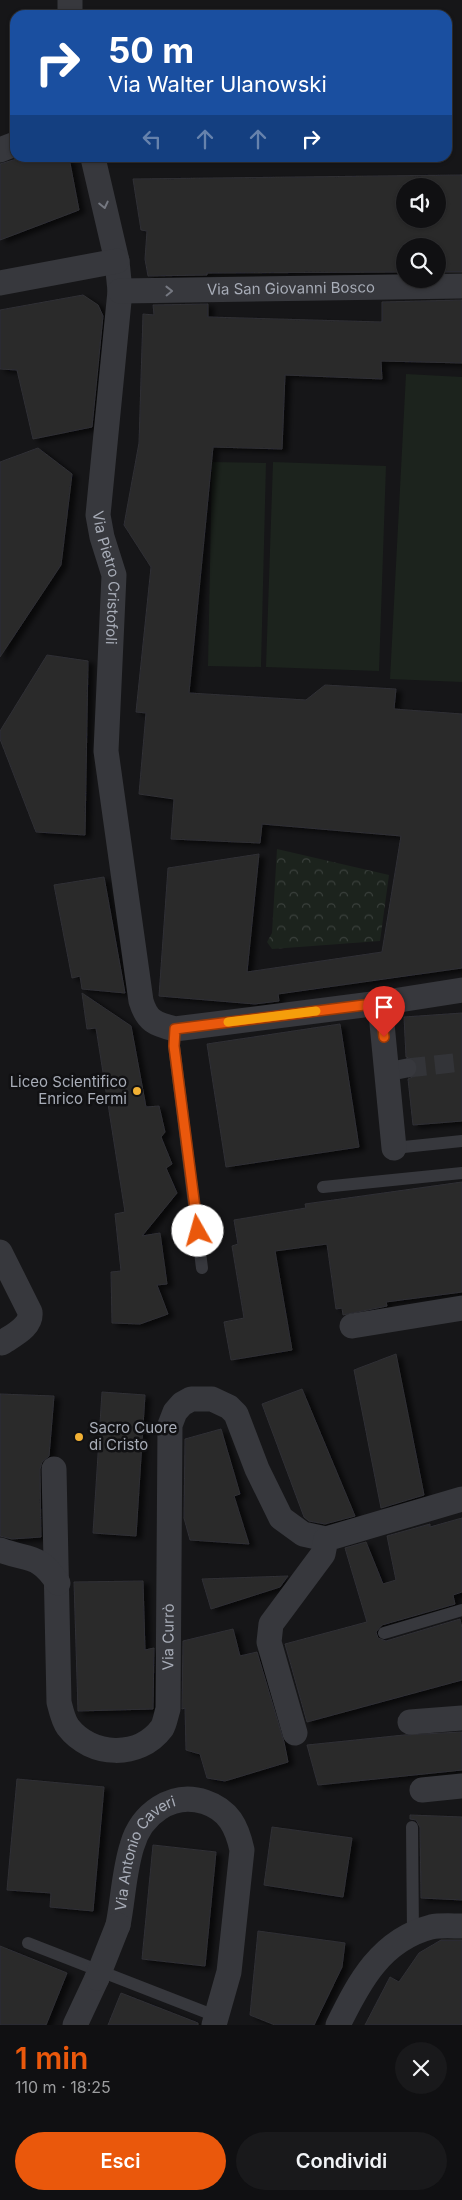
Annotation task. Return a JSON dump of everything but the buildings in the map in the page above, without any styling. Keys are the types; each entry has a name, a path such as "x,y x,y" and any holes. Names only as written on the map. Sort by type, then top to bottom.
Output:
{"street":[{"name":"Via Pietro Cristofoli","path":"94,162 116,261 120,291 98,515 102,537 114,575 106,751 141,1001 146,1016 156,1023 175,1029"},
{"path":"0,283 116,261"},
{"name":"Via San Giovanni Bosco","path":"120,291 462,286"},
{"path":"175,1029 380,1003 462,990"},
{"path":"380,1003 397,1070 394,1148"},
{"path":"0,1252 30,1312 31,1318 27,1325 2,1343"},
{"path":"352,1326 462,1308"},
{"name":"Via Currò","path":"54,1469 58,1583 59,1702 64,1720 69,1728 84,1742 110,1752 127,1750 153,1737 163,1726 168,1709 170,1425 175,1412 182,1404 191,1399 201,1398 217,1401 229,1406 236,1414 257,1469 282,1518 303,1534 326,1539"},
{"path":"295,1733 269,1642 271,1624 323,1554 326,1539 462,1499"},
{"path":"0,1550 20,1554 45,1565 58,1583"},
{"path":"410,1722 462,1718"},
{"path":"422,1790 462,1786"},
{"name":"Via Antonio Caveri","path":"75,2025 97,1978 118,1925 132,1845 148,1816 175,1800 186,1798 204,1801 220,1808 232,1820 238,1832 242,1850 229,1972 216,2021"},
{"path":"338,2025 358,1983 382,1955 402,1937 432,1927 462,1926"}],"lane":[{"path":"175,1029 174,1046 202,1268"},
{"path":"394,1148 462,1141"},
{"path":"323,1187 462,1172"},
{"path":"384,1633 462,1610"},
{"path":"412,1827 413,1934"},
{"path":"28,1943 216,2021"}],"green space":[{"path":"406,374 462,377 462,682 390,679"},
{"path":"212,462 266,463 261,667 208,666"},
{"path":"273,462 386,466 379,671 266,667"},
{"path":"277,849 389,875 380,941 272,949 267,942 272,933"}],"tunnel":[{"path":"407,1068 462,1062"}],"slow traffic":[{"path":"228,1022 316,1011"}],"place":[{"name":"Liceo Scientifico Enrico Fermi","path":"137,1091"},
{"name":"Sacro Cuore di Cristo","path":"79,1437"}],"route":[{"path":"198,1231 174,1046 175,1029 380,1003 384,1037"}]}
